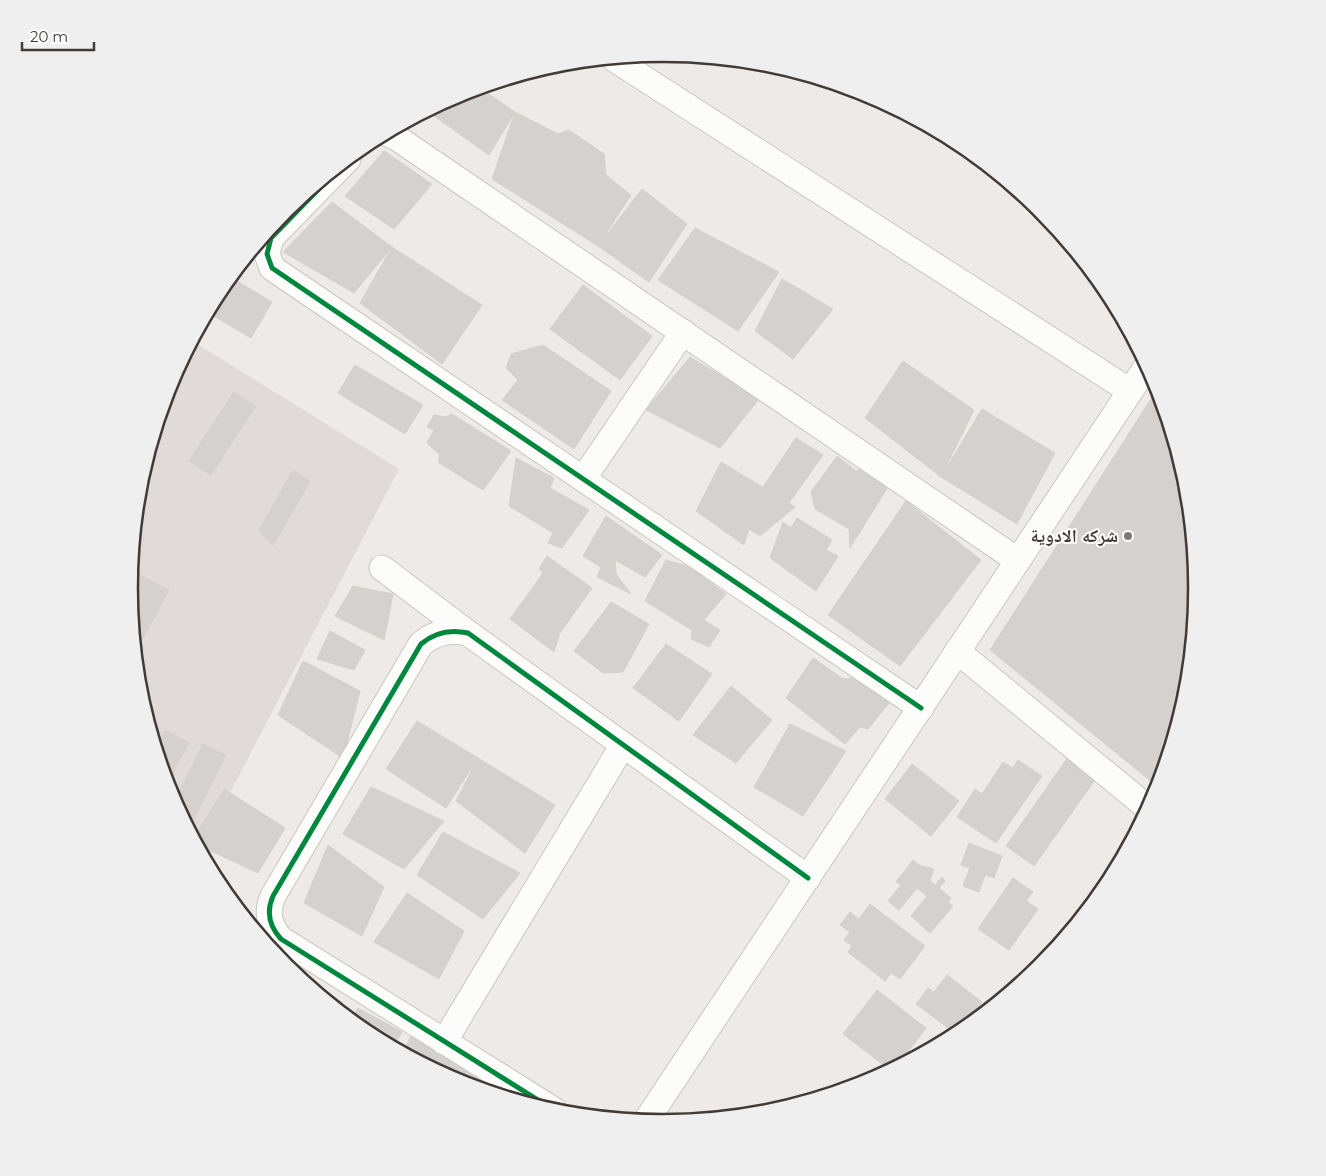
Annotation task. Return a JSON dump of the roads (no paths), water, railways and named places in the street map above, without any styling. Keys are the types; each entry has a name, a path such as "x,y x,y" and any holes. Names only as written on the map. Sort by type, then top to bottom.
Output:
{"street":[{"path":"623,65 1130,391"},
{"path":"394,136 1017,560"},
{"path":"277,232 301,207"},
{"path":"271,239 267,254 272,268 921,708"},
{"path":"583,479 683,332"},
{"path":"651,1113 1142,373"},
{"path":"382,568 468,633 808,878"},
{"path":"468,633 453,631 439,633 421,644 273,896 268,911 271,926 281,939 534,1097"},
{"path":"957,651 1142,803"},
{"path":"444,1042 623,745"}],"place":[{"name":"شركه الادوية","path":"1128,536"}]}
